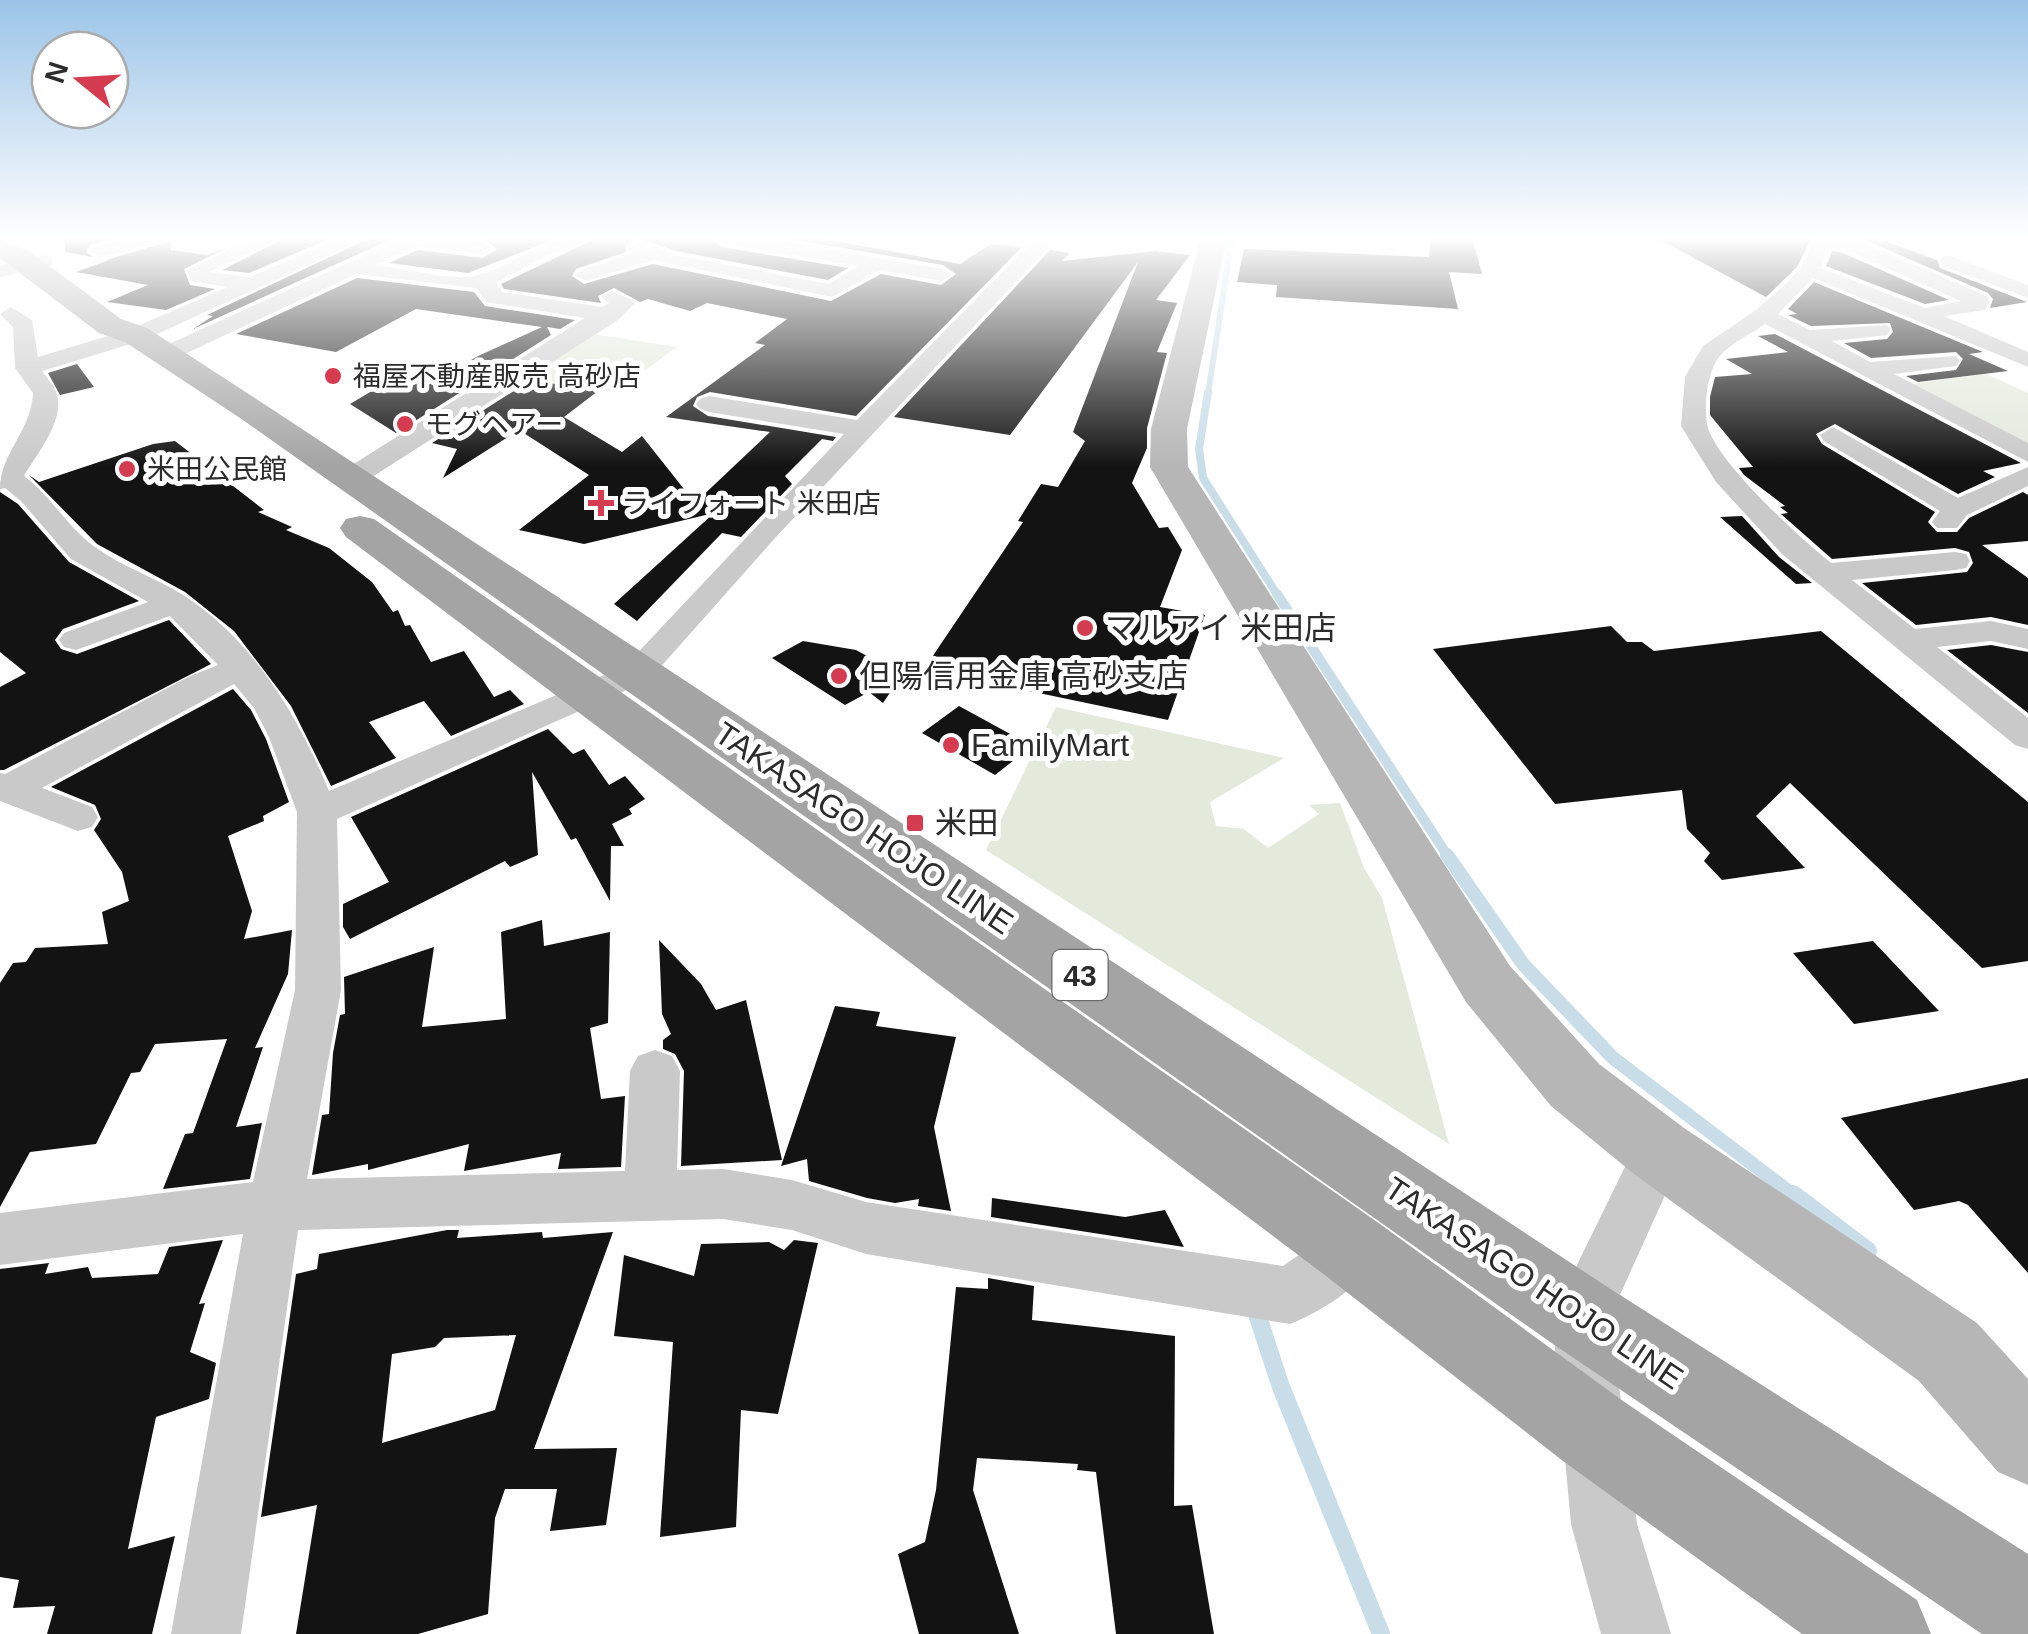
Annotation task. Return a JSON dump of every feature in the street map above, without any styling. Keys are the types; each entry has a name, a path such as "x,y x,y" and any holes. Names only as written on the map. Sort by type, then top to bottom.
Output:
{"main road":[{"path":"75,313 103,328 132,320 122,313"},
{"name":"TAKASAGO HOJO LINE","path":"82,313 351,478 613,684 1353,1250 1593,1430 1883,1634"},
{"name":"TAKASAGO HOJO LINE","path":"84,313 166,392 2028,1609"}],"street":[{"path":"28,368 103,328 153,313"},
{"path":"6,316 103,328 164,313"},
{"path":"351,478 600,313"},
{"path":"316,812 613,684 974,313"},
{"path":"1194,313 1167,452 1176,482 1488,984 1574,1085 1948,1352 2028,1442"},
{"path":"1919,313 2013,357"},
{"path":"1928,317 1932,313"},
{"path":"2028,454 1764,315 1711,351 1696,377 1694,426 1706,448 1752,506 1824,573 2028,737"},
{"path":"3,466 40,423 45,393 28,368 24,325 6,316"},
{"path":"1807,337 1879,330"},
{"path":"1868,368 1948,361"},
{"path":"709,404 864,429"},
{"path":"1898,414 1944,408"},
{"path":"3,466 40,423"},
{"path":"1844,446 1952,515 2028,475"},
{"path":"3,466 82,553 174,603 210,634 270,704 288,738 316,812 318,990 275,1206 206,1634"},
{"path":"1824,573 1955,561"},
{"path":"76,640 174,603"},
{"path":"1958,604 1991,631"},
{"path":"1906,640 1991,631 2028,639"},
{"path":"4,788 202,684 240,669"},
{"path":"4,788 78,817"},
{"path":"650,1194 654,1071"},
{"path":"1636,1634 1604,1524 1581,1316 1660,1150"},
{"path":"0,1239 275,1206 723,1194 792,1205 866,1228 1290,1296 1353,1250"}],"shaded area":[{"path":"586,333 677,347 615,392 516,377"},
{"path":"1986,374 2028,393 2028,444 1912,384"},
{"path":"1056,707 1284,758 1210,802 1216,826 1244,829 1268,848 1319,814 1309,805 1340,803 1364,868 1382,898 1449,1144 986,850"}],"building":[{"path":"228,313 193,329 213,316 207,315"},
{"path":"281,313 408,313 336,352 236,334"},
{"path":"446,313 532,313 575,320 560,329 547,327 551,335 396,433 350,404 392,379 428,385 478,356 542,327"},
{"path":"758,313 957,313 856,416 710,392 697,397 693,406 708,416 836,437 833,441 822,439 785,476 792,484 741,537 722,533 637,621 614,604 714,513 584,544 519,530 589,475 519,430 443,478 457,449 432,443 531,380 598,391 564,417 622,452 642,436 695,503 770,432 666,417 765,345 755,343 787,319"},
{"path":"991,313 1100,313 1010,435 894,417"},
{"path":"1118,313 1173,313 1157,352 1167,353 1147,428 1147,448 1132,483 1159,528 1168,527 1182,550 1160,607 1205,615 1168,720 924,669 1023,522 1018,521 1041,484 1058,487 1085,441 1073,432"},
{"path":"1889,313 1983,352 1969,354 2008,371 1918,382 1906,376 1956,370 1963,359 1956,352 1871,358 1844,343 1887,339 1893,332 1890,323 1811,326 1788,315"},
{"path":"1775,334 2021,463 1983,471 1995,477 1958,494 1835,424 1816,434 1822,444 1935,512 1928,522 1937,532 1957,532 1969,518 2023,492 2028,495 2028,541 1982,545 2028,578 2028,625 1991,617 1916,625 1862,583 1967,572 1973,563 1969,552 1955,548 1832,559 1781,514 1788,513 1780,507 1785,506 1744,475 1739,468 1753,467 1710,415 1710,397 1715,377 1752,374 1726,359 1788,352 1758,336"},
{"path":"77,364 94,387 60,395 48,373"},
{"path":"175,441 264,510 258,512 292,527 286,530 329,548 372,582 393,612 398,610 405,626 410,625 431,662 464,651 494,697 510,690 524,704 451,736 424,701 369,722 396,758 331,786 291,706 234,631 185,592 97,544 29,475 39,482 153,444"},
{"path":"0,492 18,504 69,562 139,601 63,629 55,640 61,649 77,654 169,620 211,664 4,770 0,770 0,687 26,673 0,652"},
{"path":"1742,516 1779,557 1812,583 1796,584 1720,517"},
{"path":"1611,626 1627,642 1642,642 1654,651 1821,631 2028,802 2028,961 1982,968 1790,783 1756,816 1805,868 1722,880 1704,861 1710,853 1687,829 1682,790 1555,804 1433,649"},
{"path":"803,641 856,650 902,675 883,703 869,692 845,705 772,658"},
{"path":"1991,645 2028,652 2028,713 1947,650"},
{"path":"233,689 251,710 266,739 289,802 263,816 264,821 228,836 252,911 244,939 292,930 288,974 255,1048 263,1047 236,1127 262,1123 250,1179 163,1189 185,1134 193,1133 227,1039 155,1044 140,1072 131,1073 96,1144 30,1152 0,1207 0,983 13,963 26,962 35,948 108,944 102,912 129,901 122,872 94,830 101,819 95,805 51,787"},
{"path":"959,706 1032,746 995,775 922,733"},
{"path":"548,729 573,754 584,749 609,785 625,776 645,799 629,809 632,814 612,824 624,846 611,846 610,901 576,838 571,840 532,772 538,855 510,867 505,861 350,939 343,927 343,904 389,882 351,817"},
{"path":"542,920 544,946 610,932 608,1023 590,1028 601,1099 625,1096 621,1167 558,1169 561,1153 464,1171 469,1144 368,1170 368,1164 312,1175 322,1115 329,1114 333,1053 340,1015 345,1014 344,977 434,947 422,1027 506,1019 501,932"},
{"path":"659,940 701,984 716,1010 746,1000 782,1160 681,1166 684,1071 675,1054 663,1049 663,1040 671,1034 662,1014"},
{"path":"1873,941 1939,1011 1854,1024 1793,953"},
{"path":"835,1006 880,1012 876,1026 956,1037 934,1127 951,1211 918,1206 919,1199 895,1203 809,1181 807,1159 781,1166"},
{"path":"2028,1078 2028,1273 1968,1205 1959,1201 1914,1210 1841,1118"},
{"path":"992,1198 1125,1217 1165,1210 1184,1247 991,1217"},
{"path":"447,1230 459,1230 457,1238 542,1232 543,1238 613,1232 534,1449 617,1448 606,1525 550,1531 557,1489 505,1489 495,1518 488,1614 418,1634 296,1634 317,1505 261,1517 296,1274 317,1269 319,1254","holes":["516,1335 495,1410 382,1443 392,1354 435,1347 444,1338"]},
{"path":"223,1240 199,1304 205,1303 190,1352 216,1363 209,1399 156,1417 128,1549 175,1536 152,1634 47,1634 55,1606 13,1608 19,1580 0,1577 0,1269 49,1263 45,1274 88,1267 92,1278 158,1274 169,1247"},
{"path":"794,1240 818,1243 778,1414 741,1410 736,1527 660,1537 673,1342 614,1336 624,1255 694,1276 701,1244 769,1242 784,1250"},
{"path":"988,1278 1034,1286 1032,1320 1175,1336 1174,1506 1192,1505 1214,1634 1116,1634 1096,1472 1077,1470 1078,1464 977,1458 973,1490 1019,1634 919,1634 898,1554 925,1542 936,1490 956,1287 988,1289"}],"waterway":[{"path":"1208,394 1220,313"},
{"path":"1208,392 1199,449 1203,478 1278,596"},
{"path":"1277,594 1448,856"},
{"path":"1448,856 1523,964 1613,1058 1796,1197"},
{"path":"1793,1194 1868,1251"},
{"path":"1255,1308 1281,1387 1381,1634"}],"place":[{"name":"福屋不動産販売 高砂店","path":"333,376"},
{"name":"モグヘアー","path":"405,424"},
{"name":"米田公民館","path":"127,469"},
{"name":"ライフォート 米田店","path":"601,503"},
{"name":"マルアイ 米田店","path":"1085,628"},
{"name":"但陽信用金庫 高砂支店","path":"839,676"},
{"name":"FamilyMart","path":"951,745"},
{"name":"米田","path":"915,823"}]}
